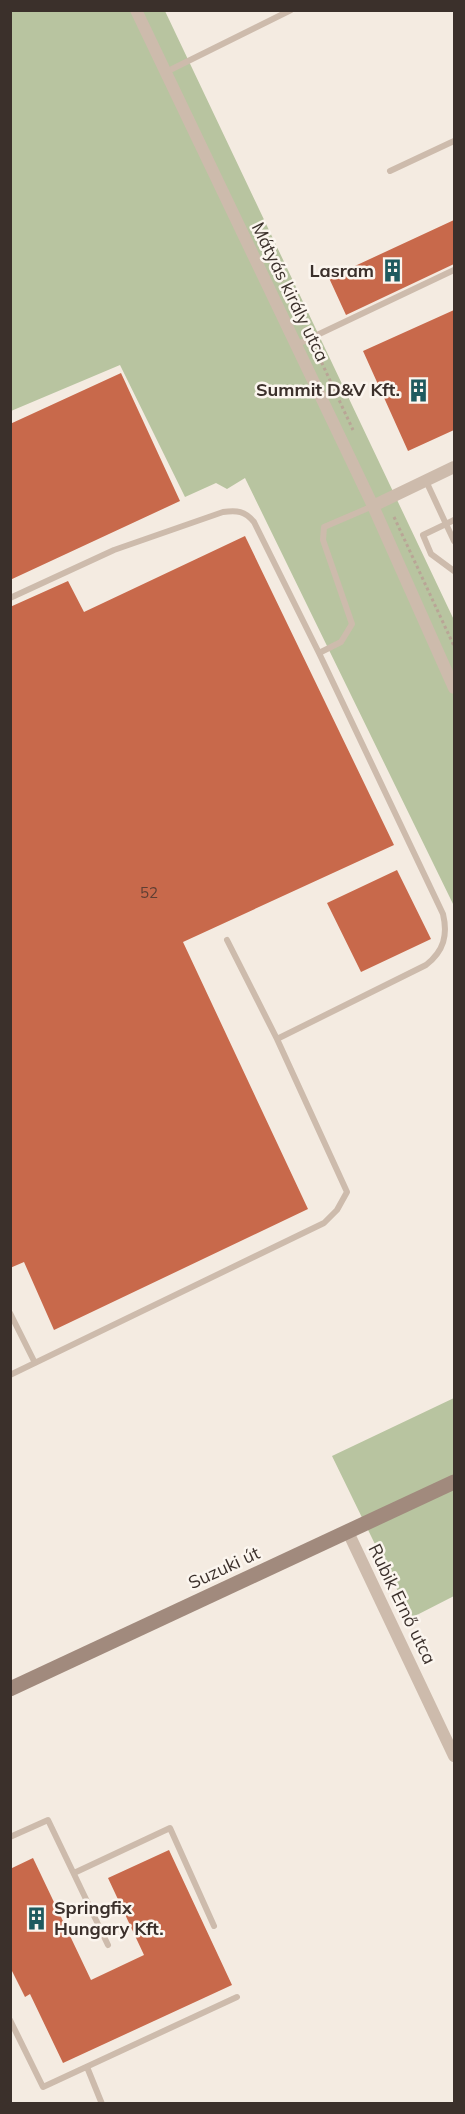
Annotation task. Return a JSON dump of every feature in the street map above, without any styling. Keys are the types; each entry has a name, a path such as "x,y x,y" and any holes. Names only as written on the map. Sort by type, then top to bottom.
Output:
{"main road":[{"name":"Suzuki út","path":"10,1689 454,1482"}],"street":[{"name":"Mátyás király utca","path":"136,10 373,506 454,688"},
{"path":"373,506 454,467"},
{"name":"Rubik Ernő utca","path":"348,1532 454,1756"}],"lane":[{"path":"165,73 291,10"},
{"path":"390,171 454,141"},
{"path":"296,345 454,270"},
{"path":"426,481 454,541"},
{"path":"319,653 341,642 352,624 323,540 324,527 373,506"},
{"path":"10,598 114,550 223,512 242,512 249,515 255,522 443,914 445,934 440,951 426,965 276,1039"},
{"path":"454,520 423,535 431,555 454,571"},
{"path":"10,1375 324,1223 337,1210 347,1192 227,940"},
{"path":"10,1313 35,1363"},
{"path":"10,1837 48,1820 108,1946"},
{"path":"74,1873 170,1828 214,1926"},
{"path":"10,2020 43,2087 237,1997"},
{"path":"87,2067 102,2103"}],"green space":[{"path":"11,11 165,11 454,620 454,906 245,478 227,489 216,483 185,497 120,365 11,411"},
{"path":"454,1398 454,1596 411,1618 332,1456"}],"building":[{"name":"Lasram","path":"454,220 454,264 346,315 329,278"},
{"name":"Summit D&V Kft.","path":"454,310 454,430 408,451 363,351"},
{"path":"121,373 180,501 10,580 10,424"},
{"path":"245,536 394,845 183,942 308,1209 54,1330 24,1262 10,1268 10,607 68,581 84,612"},
{"path":"397,870 431,939 361,972 327,903"},
{"path":"169,1850 232,1985 63,2063 30,1994 25,1997 10,1967 10,1869 33,1858 91,1980 144,1955 108,1878"}],"place":[{"name":"Lasram","path":"392,271"},
{"name":"Summit D&V Kft.","path":"418,390"},
{"name":"Springfix Hungary Kft.","path":"36,1918"}]}
